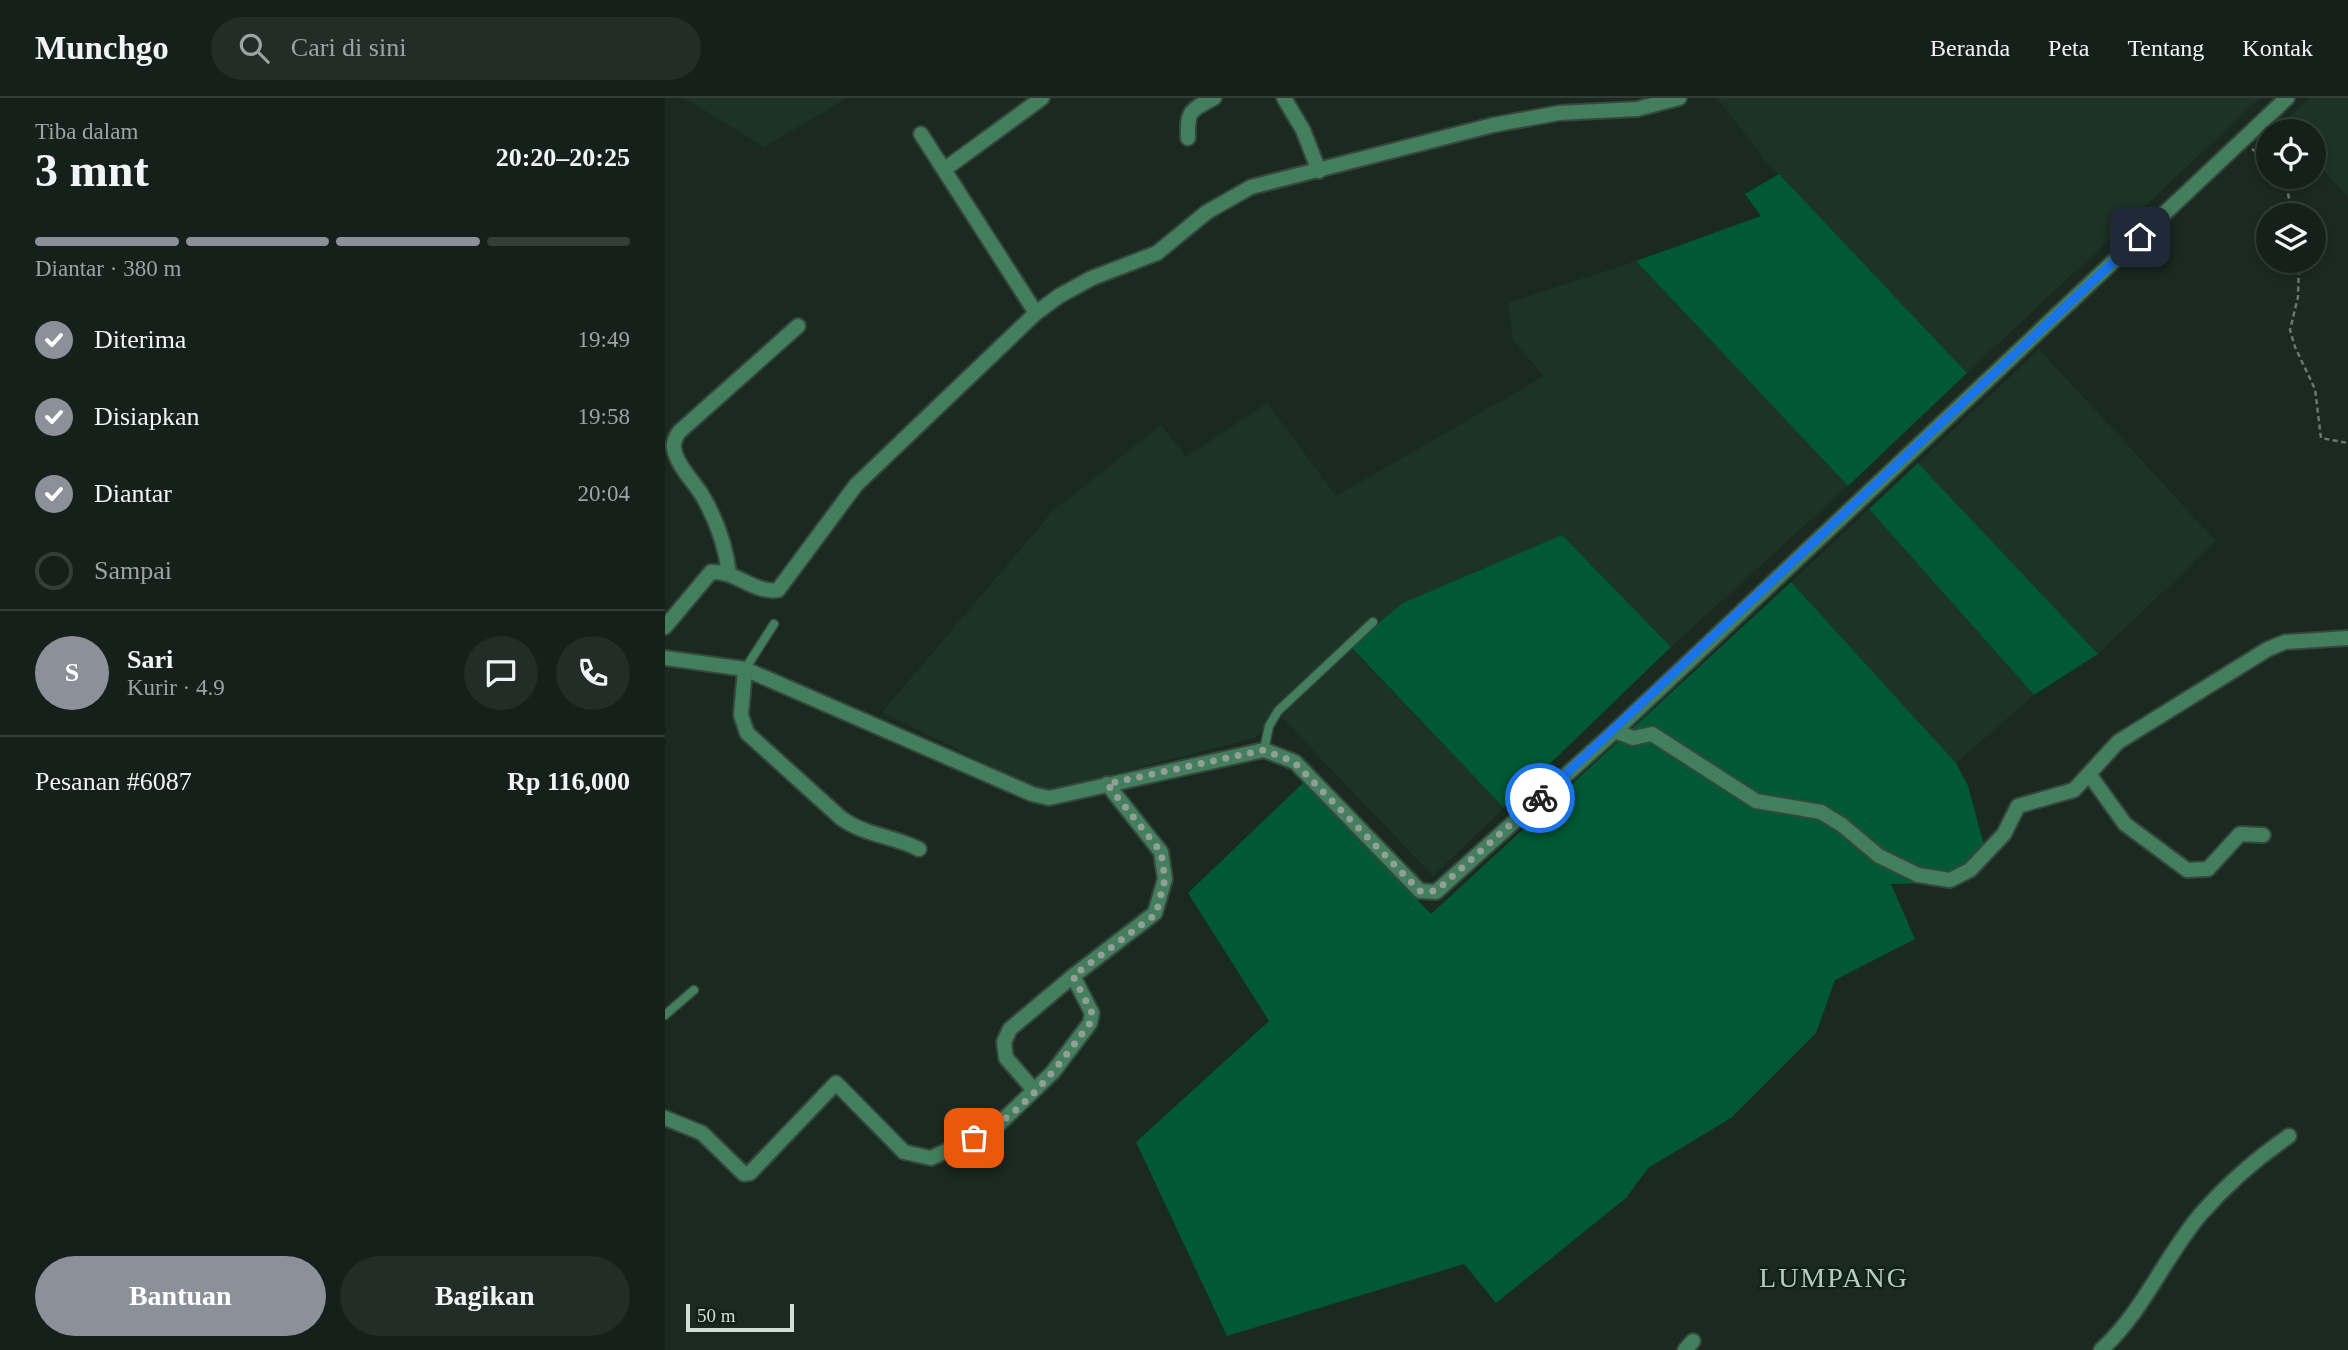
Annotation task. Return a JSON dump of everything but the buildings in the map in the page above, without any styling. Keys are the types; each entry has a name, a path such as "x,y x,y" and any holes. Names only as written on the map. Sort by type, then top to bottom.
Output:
{"street":[{"path":"945,170 1042,98"},
{"path":"1188,138 1187,117 1194,108 1214,98"},
{"path":"1284,98 1303,130 1319,171"},
{"path":"665,627 711,572 722,571 769,592 778,590 856,485 1036,313 1059,296 1092,278 1157,253 1224,200 1251,187 1493,125 1559,113 1637,109 1679,98"},
{"path":"665,658 745,668 1032,794 1049,798 1264,750 1294,762 1420,891 1436,891 1615,731 2287,98"},
{"path":"921,134 1036,313"},
{"path":"729,574 726,553 711,514 678,460 674,439 678,432 798,326"},
{"path":"1615,731 1633,738 1651,734 1756,801 1821,812 1842,825 1879,856 1918,875 1950,880 1971,870 2004,835 2018,806 2074,790 2117,742 2268,649 2284,642 2348,638"},
{"path":"745,668 741,715 747,733 857,830 896,838 919,849"},
{"path":"2089,774 2125,824 2187,870 2208,869 2240,834 2263,835"},
{"path":"1034,1090 1006,1058 1004,1042 1010,1029 1073,976 1156,914 1165,879 1161,852 1107,784"},
{"path":"665,1118 702,1133 744,1174 750,1173 836,1083 904,1152 931,1158 995,1128 1053,1072 1090,1023 1092,1013 1073,976"},
{"path":"2101,1350 2135,1312 2200,1216 2258,1157 2289,1136"}],"lane":[{"path":"1264,750 1269,726 1278,711 1373,622"},
{"path":"745,668 774,624"},
{"path":"665,1015 694,990"}],"path":[{"path":"2241,142 2256,152"},
{"path":"2299,273 2298,297 2290,330 2315,389 2321,438 2348,443"}],"shaded area":[{"path":"684,98 847,98 764,147"},
{"path":"1717,98 2260,98 1967,373 1765,160"},
{"path":"2310,98 2348,98 2348,198 2326,173 2326,119 2287,119"},
{"path":"1636,261 1848,486 1671,647 1562,535 1350,647 1504,808 1433,876 1280,716 1255,738 1043,792 882,712 1053,511 1161,425 1186,457 1267,403 1336,496 1544,376 1513,341 1508,303"},
{"path":"2039,349 2216,541 2098,654 1918,463"},
{"path":"1869,509 2034,695 1956,763 1791,582"}],"green space":[{"path":"1779,174 1967,373 1848,486 1636,261 1761,216 1745,194"},
{"path":"1918,463 2098,654 2034,695 1869,509"},
{"path":"1562,535 1671,647 1504,808 1350,646 1403,603"},
{"path":"1791,582 1956,763 1968,786 1987,856 1935,883 1891,884 1915,939 1835,980 1816,1033 1731,1118 1648,1168 1626,1198 1496,1303 1464,1264 1227,1336 1136,1142 1269,1021 1188,893 1305,781 1431,914"}],"way so far":[{"path":"974,1138 995,1128 1053,1072 1090,1023 1092,1013 1073,976 1156,914 1166,868 1161,852 1107,784 1264,750 1294,762 1420,891 1428,893 1436,891 1540,798"}],"district":[{"name":"LUMPANG","path":"1834,1277"}],"route":[{"path":"1540,798 1615,731 2140,237"}]}
